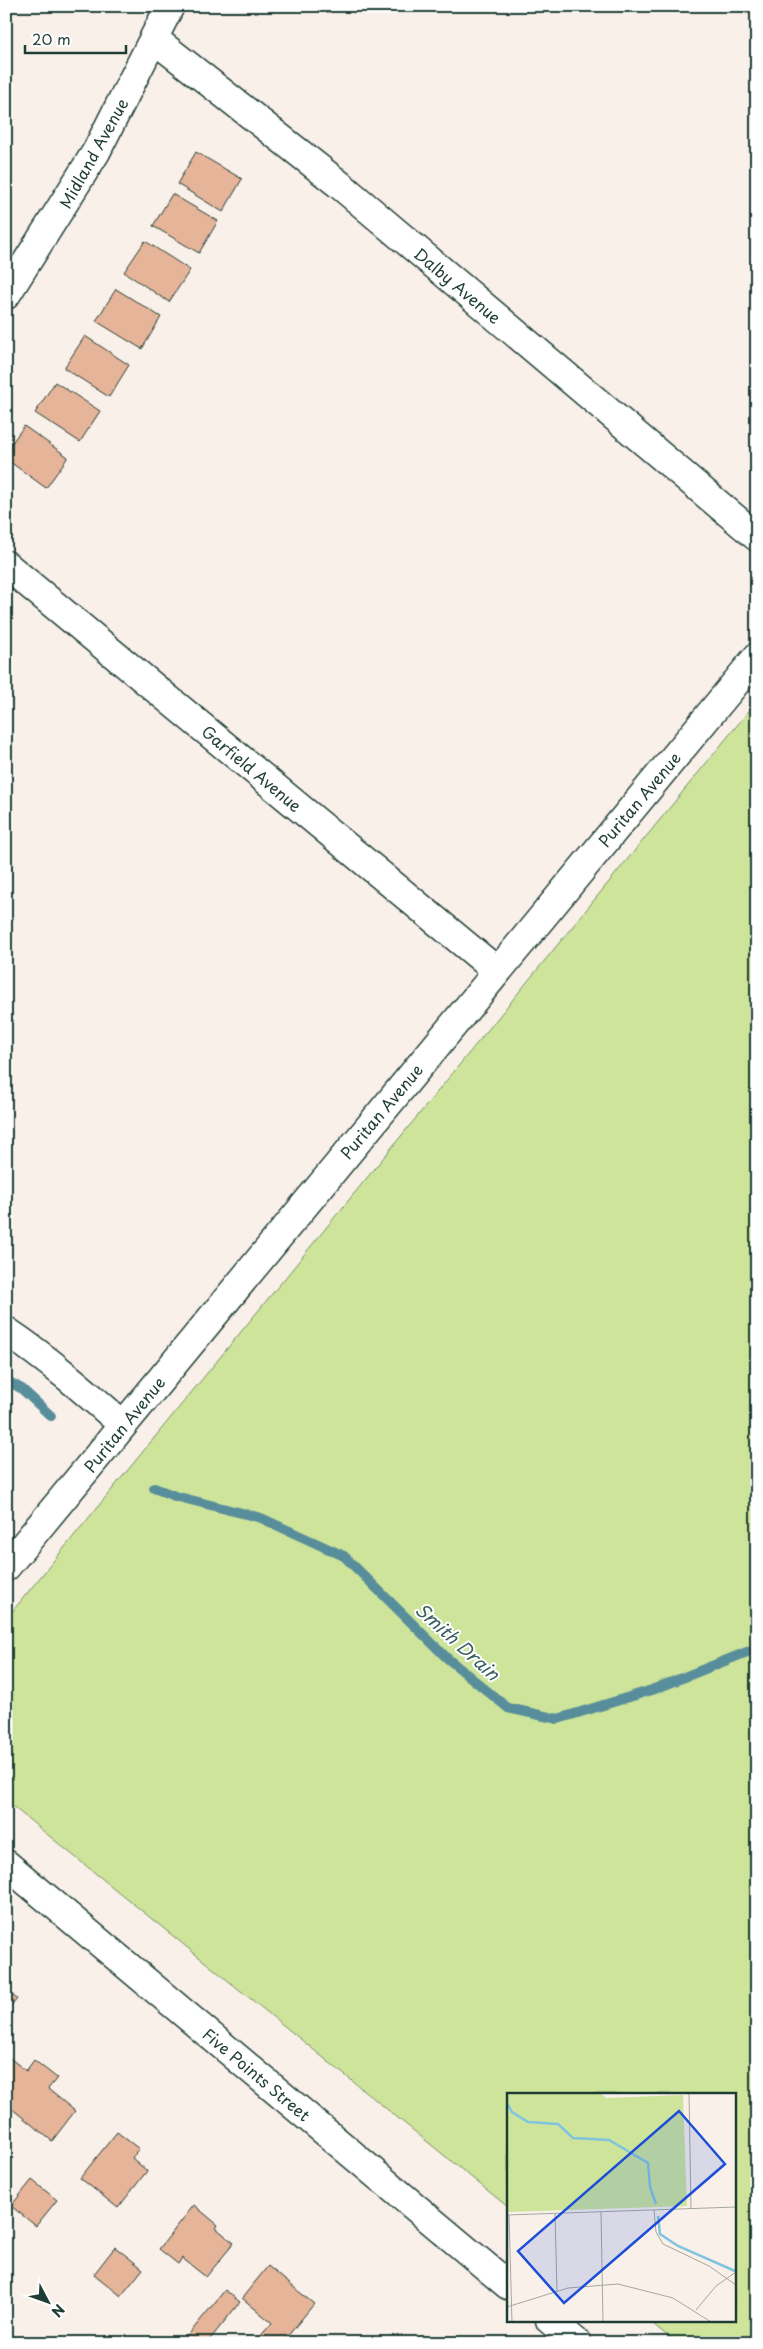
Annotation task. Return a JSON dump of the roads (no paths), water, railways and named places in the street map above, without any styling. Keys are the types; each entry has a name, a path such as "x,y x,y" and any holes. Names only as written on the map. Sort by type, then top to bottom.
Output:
{"street":[{"name":"Midland Avenue","path":"6,295 96,152 170,6"},
{"name":"Dalby Avenue","path":"154,39 340,185 757,537"},
{"name":"Garfield Avenue","path":"6,565 497,970"},
{"name":"Puritan Avenue","path":"6,1567 757,657"},
{"path":"6,1331 36,1350 123,1426"},
{"name":"Five Points Street","path":"6,1864 507,2284"},
{"path":"552,2322 577,2343"}],"waterway":[{"name":"Smith Drain","path":"6,1380 22,1389 51,1416"},
{"name":"Smith Drain","path":"154,1488 175,1496 261,1518 344,1556 447,1658 508,1708 558,1719 652,1690 757,1648"}]}
